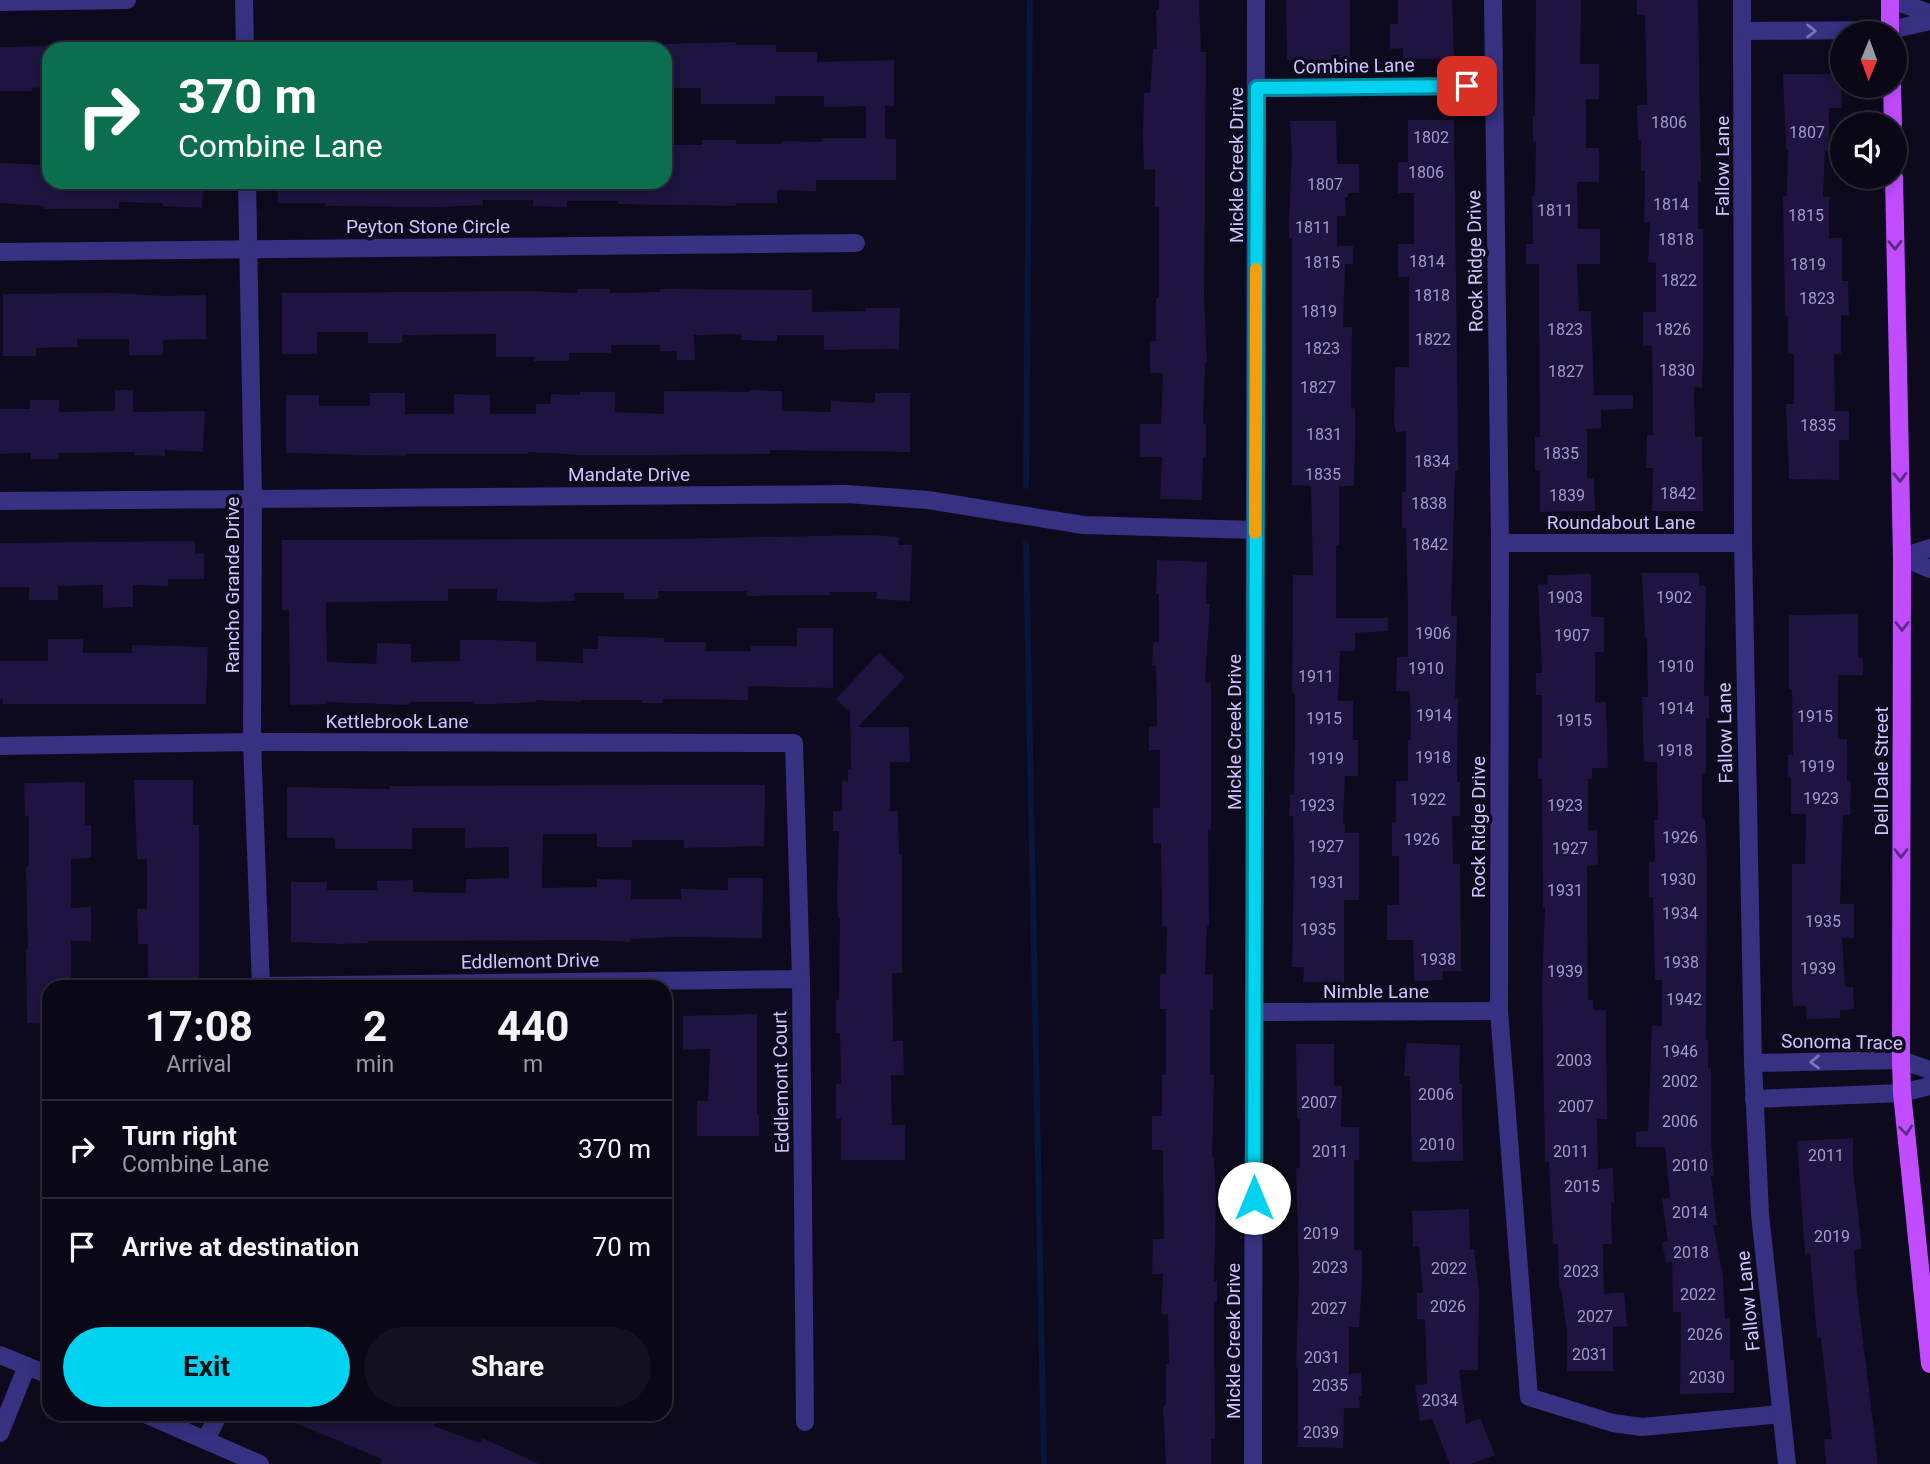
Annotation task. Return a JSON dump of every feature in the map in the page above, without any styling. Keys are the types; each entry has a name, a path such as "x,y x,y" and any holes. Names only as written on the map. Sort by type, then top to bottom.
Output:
{"main road":[{"path":"1890,0 1890,21"},
{"name":"Dell Dale Street","path":"1894,189 1902,558 1902,1093 1930,1364"}],"street":[{"path":"0,2 127,0"},
{"path":"244,0 245,42"},
{"name":"Mickle Creek Drive","path":"1253,1464 1256,0"},
{"name":"Rock Ridge Drive","path":"1493,0 1500,543 1499,1011 1529,1397 1613,1423 1642,1427 1781,1414"},
{"name":"Fallow Lane","path":"1742,0 1743,543 1754,1099 1760,1214 1787,1464"},
{"path":"1890,0 1930,13"},
{"path":"1908,27 1930,21"},
{"path":"1743,31 1830,32"},
{"name":"Combine Lane","path":"1257,88 1493,86"},
{"name":"Rancho Grande Drive","path":"247,189 253,498 252,741 261,980"},
{"name":"Peyton Stone Circle","path":"0,252 856,243"},
{"name":"Mandate Drive","path":"0,500 860,494 928,500 1083,525 1255,530"},
{"name":"Roundabout Lane","path":"1500,543 1743,543"},
{"path":"1902,558 1930,548"},
{"path":"1902,558 1930,569"},
{"name":"Kettlebrook Lane","path":"0,746 252,741 794,743"},
{"name":"Eddlemont Court","path":"794,743 801,979 806,1422"},
{"name":"Eddlemont Drive","path":"672,982 801,979"},
{"name":"Nimble Lane","path":"1254,1012 1499,1011"},
{"name":"Sonoma Trace","path":"1753,1063 1901,1060 1930,1070"},
{"path":"1754,1099 1902,1093 1930,1086"},
{"path":"0,1355 42,1372"},
{"path":"0,1433 27,1366"},
{"path":"162,1421 260,1464"},
{"path":"206,1439 215,1421"}],"building":[{"path":"1159,0 1199,0 1201,52 1206,52 1204,298 1207,362 1203,424 1206,424 1206,457 1203,457 1202,500 1160,499 1162,457 1140,457 1140,424 1161,424 1163,373 1150,373 1150,341 1156,341 1156,298 1159,298 1159,207 1155,207 1155,169 1144,170 1143,135 1144,93 1150,93 1153,49 1157,49 1156,10 1159,10"},
{"path":"1286,0 1350,0 1350,60 1287,60"},
{"path":"1398,0 1452,0 1454,58 1403,59 1403,48 1390,49 1390,24 1398,24"},
{"path":"1536,0 1581,0 1580,64 1599,64 1599,99 1586,99 1586,148 1599,148 1599,182 1577,182 1578,229 1600,229 1600,264 1577,264 1579,311 1591,311 1594,395 1633,395 1633,409 1601,410 1601,428 1587,429 1587,478 1594,478 1595,511 1540,512 1540,470 1535,470 1535,437 1540,437 1539,264 1526,264 1526,244 1533,244 1532,196 1535,196 1536,141 1533,141 1533,116"},
{"path":"1637,0 1698,0 1701,181 1698,181 1698,229 1703,229 1703,353 1702,388 1694,387 1695,437 1702,437 1703,511 1652,511 1653,468 1646,468 1647,435 1653,435 1652,346 1643,346 1643,312 1656,312 1656,263 1648,262 1650,222 1644,222 1645,171 1641,171 1641,140 1638,140 1637,105 1647,105 1645,15 1637,15"},
{"path":"736,42 736,45 776,45 776,52 817,52 817,62 894,60 894,106 885,106 885,139 896,139 896,180 816,180 816,191 777,190 777,203 736,203 736,206 567,201 567,207 533,206 533,200 483,200 483,205 442,207 278,203 278,189 672,189 672,145 702,145 702,140 736,140 736,144 781,144 782,141 822,142 821,138 866,138 866,106 824,107 824,96 775,96 775,104 701,104 701,88 672,88 672,44"},
{"path":"42,46 42,87 32,88 32,91 0,91 0,47"},
{"path":"1783,74 1830,74 1830,98 1842,98 1842,108 1829,108 1829,151 1825,151 1823,197 1829,197 1829,238 1842,238 1842,281 1848,281 1849,315 1841,315 1841,354 1834,354 1835,411 1849,411 1849,440 1839,440 1839,480 1789,479 1786,404 1794,404 1794,354 1788,354 1788,316 1785,316 1783,196 1787,196"},
{"path":"1408,120 1454,120 1458,443 1451,616 1457,616 1455,698 1458,697 1457,782 1460,782 1460,816 1452,816 1453,864 1460,864 1461,971 1443,971 1443,980 1414,981 1413,940 1387,940 1387,905 1399,905 1399,856 1392,856 1392,822 1396,822 1396,781 1408,781 1408,740 1411,740 1410,692 1396,691 1397,657 1408,657 1408,610 1406,528 1402,528 1402,492 1406,492 1406,431 1396,432 1394,423 1395,367 1409,367 1409,277 1398,277 1398,244 1414,244 1414,193 1398,193 1398,162 1408,162"},
{"path":"1290,121 1336,121 1337,164 1359,164 1359,193 1348,193 1348,197 1345,197 1346,216 1337,216 1337,246 1353,246 1353,264 1345,264 1343,327 1352,327 1351,409 1355,408 1355,444 1354,486 1339,486 1336,618 1388,618 1388,631 1355,633 1355,651 1340,651 1338,701 1353,701 1353,740 1358,740 1358,776 1345,776 1345,833 1359,833 1359,900 1344,900 1344,983 1303,982 1304,967 1292,967 1294,858 1293,816 1289,816 1290,795 1294,795 1295,740 1295,693 1292,693 1293,575 1313,575 1311,486 1292,485"},
{"path":"0,163 42,165 42,189 203,189 202,208 163,206 163,203 119,202 119,209 44,209 44,206 0,203"},
{"path":"577,289 610,289 610,293 660,292 660,289 812,290 812,312 900,308 899,349 824,350 824,335 777,335 777,341 741,340 741,334 694,335 695,360 677,360 677,351 660,351 660,345 611,345 611,353 569,353 569,361 534,361 534,357 496,357 496,334 402,335 402,343 368,343 368,332 317,332 317,354 282,354 282,293 577,293"},
{"path":"3,294 206,295 206,339 163,340 163,355 129,355 129,339 77,339 77,347 36,348 36,356 3,356"},
{"path":"115,390 133,390 133,412 205,411 203,452 165,450 165,456 135,455 135,452 59,453 59,459 31,459 31,453 0,454 0,409 30,409 30,400 59,400 59,412 115,411"},
{"path":"664,391 782,391 782,411 831,412 831,401 875,403 875,393 910,393 910,452 770,450 770,454 581,455 528,452 405,456 286,453 286,395 319,395 319,406 370,406 370,393 405,393 405,414 454,414 454,394 490,395 490,414 536,414 536,404 551,404 551,394 615,392 615,412 664,414"},
{"path":"870,535 899,537 898,545 912,545 910,601 876,599 877,592 747,596 747,591 658,591 658,599 624,599 624,593 574,593 575,601 497,601 497,589 448,589 448,601 326,602 327,662 376,664 377,643 411,644 411,662 460,661 460,640 494,640 536,642 536,661 583,663 583,649 598,649 598,636 664,638 664,642 706,642 706,651 751,651 751,646 797,646 797,628 833,628 833,688 748,686 748,700 663,699 663,703 642,703 642,700 536,700 495,704 327,702 290,705 289,610 282,610 282,540 662,539"},
{"path":"195,541 195,554 204,554 204,579 168,579 168,586 133,585 133,607 103,608 103,585 58,586 58,600 29,600 29,587 0,587 0,543"},
{"path":"1157,560 1207,562 1206,604 1210,604 1205,683 1211,683 1211,829 1208,829 1209,926 1205,974 1213,974 1210,1075 1214,1075 1212,1157 1216,1200 1214,1281 1217,1281 1217,1302 1214,1302 1215,1439 1211,1439 1211,1464 1166,1464 1163,1405 1166,1405 1166,1364 1169,1364 1168,1314 1161,1314 1163,1274 1152,1274 1153,1239 1164,1239 1163,1150 1152,1150 1152,1116 1162,1116 1162,1075 1166,1075 1166,1009 1160,1009 1160,974 1166,974 1167,926 1162,926 1161,843 1153,843 1153,808 1160,808 1160,750 1149,750 1149,726 1157,726 1156,666 1152,665 1153,642 1159,642"},
{"path":"1642,573 1699,573 1699,586 1706,586 1704,696 1709,696 1709,718 1706,718 1706,773 1702,773 1702,819 1705,819 1707,862 1706,1040 1708,1069 1711,1068 1714,1176 1711,1176 1717,1225 1713,1225 1723,1276 1725,1318 1730,1318 1730,1360 1734,1360 1734,1393 1680,1394 1681,1312 1673,1312 1672,1262 1666,1263 1662,1242 1668,1241 1662,1199 1670,1198 1665,1147 1636,1147 1636,1132 1648,1131 1652,1026 1662,1026 1662,980 1655,980 1653,897 1649,897 1649,862 1655,862 1654,820 1658,820 1657,762 1644,762 1642,697 1648,697"},
{"path":"1591,574 1591,617 1604,617 1604,652 1595,652 1595,702 1606,702 1608,768 1592,768 1592,779 1588,779 1588,830 1597,830 1598,865 1587,866 1588,1000 1593,1000 1593,1010 1606,1010 1607,1119 1597,1119 1598,1169 1613,1168 1614,1203 1611,1203 1612,1244 1603,1244 1604,1294 1624,1292 1627,1326 1613,1327 1613,1371 1567,1371 1567,1331 1559,1289 1558,1244 1553,1244 1549,1162 1545,1162 1542,986 1545,907 1542,779 1538,779 1538,758 1542,758 1542,695 1536,695 1536,673 1542,673 1538,584 1547,585 1548,575"},
{"path":"1858,614 1858,658 1863,658 1863,675 1838,675 1838,739 1847,739 1847,781 1851,781 1850,815 1843,815 1840,904 1854,904 1854,938 1842,938 1845,987 1853,987 1854,1009 1840,1010 1840,1018 1807,1019 1806,1006 1793,1006 1792,989 1792,864 1805,864 1806,814 1791,814 1791,777 1788,777 1788,755 1793,755 1792,690 1789,690 1789,615"},
{"path":"48,639 83,639 83,653 132,653 132,645 208,647 206,704 3,704 3,699 0,699 0,661 48,661"},
{"path":"879,653 905,677 858,727 909,727 910,762 890,762 890,811 898,811 899,854 902,854 902,973 892,973 893,1041 903,1041 904,1075 891,1075 892,1125 905,1125 905,1160 841,1160 841,1118 836,1118 836,1084 841,1084 840,1033 836,1033 836,1000 839,1000 839,831 833,831 833,811 842,811 842,781 848,782 848,769 851,769 850,712 836,699"},
{"path":"134,780 193,780 193,825 199,825 199,980 148,980 148,944 138,944 137,909 147,909 147,859 137,859"},
{"path":"85,782 85,825 91,825 91,858 71,859 71,908 91,907 91,941 71,941 71,980 42,980 42,1024 27,1023 26,867 29,867 29,816 25,816 24,783"},
{"path":"765,785 764,846 684,848 684,840 632,840 632,847 597,847 597,834 543,834 542,888 597,887 597,879 631,880 631,899 681,899 681,889 728,890 728,878 763,878 762,938 674,937 630,939 630,942 291,942 291,882 327,882 327,890 377,890 377,881 413,880 413,892 466,893 466,879 509,878 509,847 465,848 465,828 412,828 412,849 335,849 335,838 287,838 287,787 390,789 390,786"},
{"path":"757,1014 759,1136 697,1136 697,1101 708,1101 710,1049 683,1050 683,1016"},
{"path":"1406,1043 1460,1045 1463,1161 1412,1162 1410,1076 1404,1076"},
{"path":"1296,1044 1334,1044 1334,1086 1342,1086 1341,1127 1359,1127 1359,1160 1354,1160 1354,1250 1362,1250 1362,1284 1359,1327 1349,1327 1349,1374 1361,1373 1362,1396 1359,1396 1360,1408 1344,1408 1343,1448 1298,1447 1296,1367 1299,1276 1296,1168 1300,1168 1300,1119 1297,1119"},
{"path":"1853,1138 1853,1169 1862,1249 1854,1250 1857,1293 1878,1464 1826,1464 1824,1439 1832,1439 1821,1338 1817,1338 1810,1253 1805,1254 1797,1141"},
{"path":"1469,1209 1470,1249 1474,1249 1479,1292 1478,1370 1459,1370 1466,1424 1480,1418 1495,1455 1471,1464 1450,1464 1432,1419 1420,1421 1415,1385 1427,1384 1425,1319 1417,1319 1417,1293 1423,1293 1419,1246 1413,1246 1412,1211"},
{"path":"290,1421 436,1421 434,1426 480,1443 482,1438 539,1464 380,1464 382,1459"}],"waterway":[{"path":"1026,486 1030,0"},
{"path":"1026,543 1044,1464"}],"slow traffic":[{"path":"1255,533 1256,269"}],"route":[{"path":"1254,1198 1257,88 1467,86"}]}
